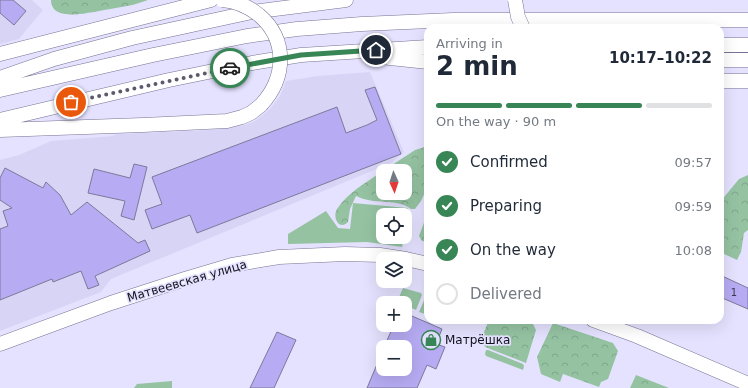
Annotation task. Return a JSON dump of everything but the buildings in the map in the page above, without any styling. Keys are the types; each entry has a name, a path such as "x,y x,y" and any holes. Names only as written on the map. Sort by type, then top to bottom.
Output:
{"main road":[{"path":"0,54 211,0"},
{"path":"0,130 227,121 251,113 261,105 275,88 281,62 280,49 270,27 263,18 240,4 222,0"},
{"path":"0,78 54,59 132,38 252,12 346,0"},
{"path":"515,0 518,17 521,24"},
{"path":"0,90 153,54 247,36 297,29 362,24 453,20 748,20"},
{"path":"724,45 748,45"},
{"path":"0,120 169,80 301,55 424,47"},
{"path":"339,52 424,62"},
{"path":"724,60 748,60"},
{"path":"724,81 748,81"},
{"name":"Матвеевская улица","path":"0,344 111,303 232,265 279,257 345,254 380,255 424,263"},
{"path":"604,324 637,336 748,384"}],"shaded area":[{"path":"0,0 32,0 43,10 19,39 0,44"},
{"path":"370,72 404,152 391,163 376,164 376,169 111,279 101,292 0,331 0,160 19,155 51,141 113,136 116,134 210,130 245,125 255,121 270,109 280,96 286,81 317,76"}],"green space":[{"path":"51,0 148,0 124,7 79,14 63,14 53,7"},
{"path":"424,147 424,195 415,209 402,204 373,201 356,196 350,209 348,222 342,225 337,222 335,216 337,209 347,197 376,176 376,200 412,200 412,164 394,164 415,150"},
{"path":"748,175 748,230 744,233 741,252 737,260 724,254 724,197 739,179"},
{"path":"353,203 408,208 376,208 376,243 367,242 288,244 288,234 326,211 338,228 350,229"},
{"path":"424,223 424,241 422,241 419,236"},
{"path":"381,244 403,244 402,247"},
{"path":"403,288 421,293 422,295 416,310 412,308 412,296 400,296"},
{"path":"424,300 424,314 419,312"},
{"path":"487,324 533,324 536,330 526,363 485,347 482,337"},
{"path":"553,324 613,343 618,351 608,379 601,382 599,387 563,374 560,382 541,374 537,357"},
{"path":"486,350 523,364 523,370 486,356"},
{"path":"636,375 669,388 630,388"},
{"path":"172,381 172,388 134,388 137,384"}],"way so far":[{"path":"71,102 230,68"}],"place":[{"name":"Матрёшка","path":"431,340"}],"route":[{"path":"230,68 301,55 376,50"}]}
